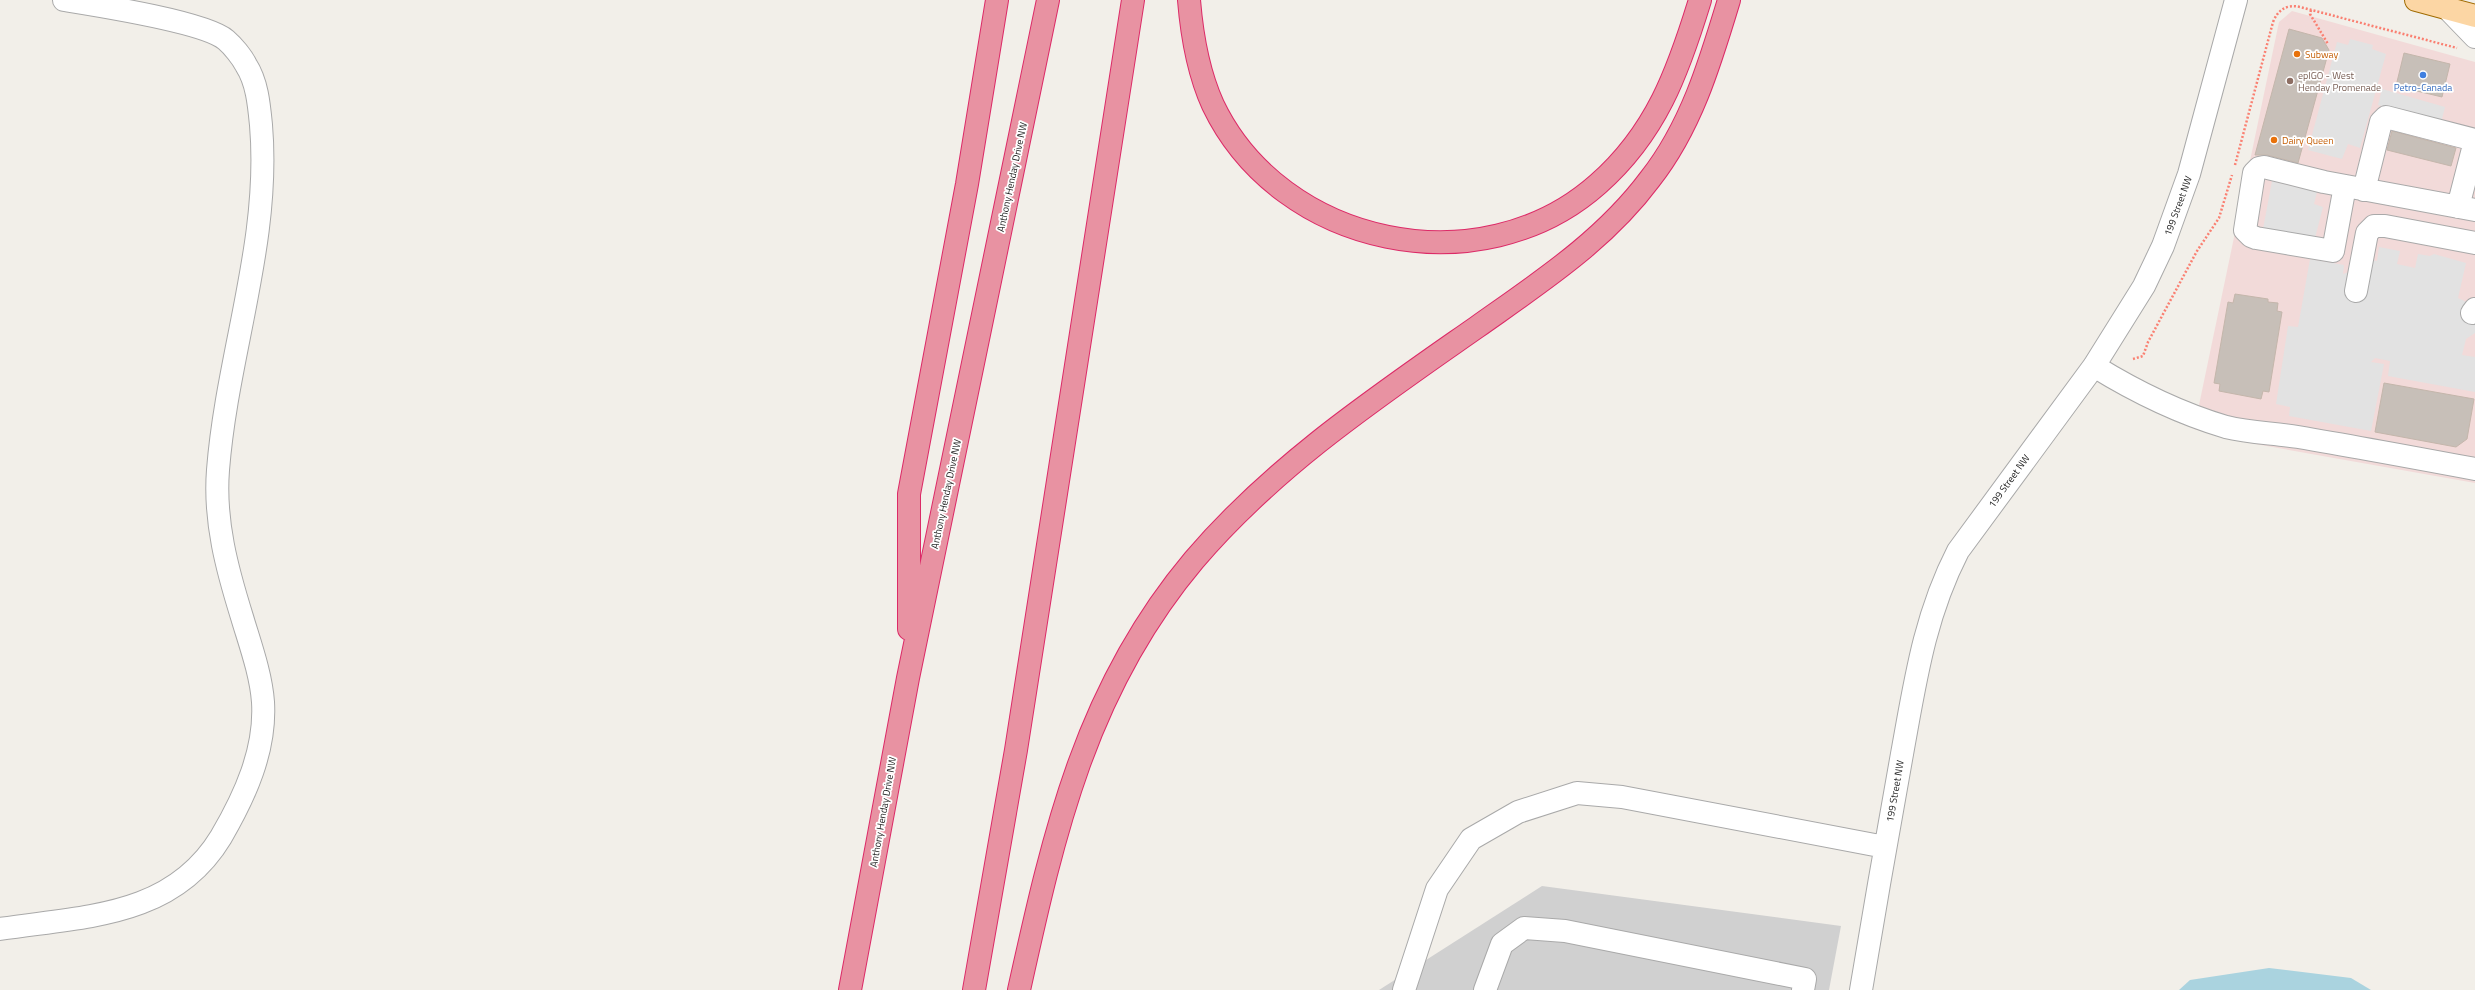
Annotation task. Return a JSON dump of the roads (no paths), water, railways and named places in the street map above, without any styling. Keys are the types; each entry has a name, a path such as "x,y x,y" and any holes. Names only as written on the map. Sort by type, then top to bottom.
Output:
{"highway":[{"path":"908,678 909,494 967,184 997,0"},
{"path":"1042,0 1042,33"},
{"name":"Anthony Henday Drive NW","path":"850,990 908,678 1048,0"},
{"path":"974,990 1016,750 1133,0"},
{"path":"1189,0 1195,53 1214,106 1227,130 1266,176 1288,195 1337,222 1368,233 1428,243 1477,240 1532,225 1557,213 1597,185 1630,152 1656,115 1678,67 1700,0"},
{"path":"1019,990 1054,839 1087,740 1105,698 1128,655 1175,584 1217,534 1271,481 1367,404 1536,286 1582,250 1619,215 1651,179 1677,138 1703,81 1728,3"}],"main road":[{"path":"2416,0 2475,16"},
{"path":"2447,8 2474,0"}],"street":[{"path":"0,929 135,906 170,890 198,868 219,840 245,792 262,737 263,700 252,648 224,553 218,514 218,475 223,420 256,248 263,191 258,95 247,65 225,39 201,29 150,16 64,0"},
{"name":"199 Street NW","path":"1861,990 1885,847 1924,635 1943,580 1958,551 2094,366 2144,286 2174,220 2189,174 2236,0"},
{"path":"2447,8 2467,43"},
{"path":"2475,141 2386,117 2381,122 2344,186 2333,251 2256,238 2250,236 2245,230 2254,173 2258,168 2268,168 2344,186 2467,208 2475,141"},
{"path":"2356,291 2364,246 2369,229 2379,225 2475,243"},
{"path":"2094,366 2143,395 2181,411 2246,432 2296,437 2475,469"},
{"path":"1404,990 1437,889 1470,839 1518,812 1577,793 1622,797 1885,847"},
{"path":"1485,990 1502,944 1524,928 1565,931 1805,979 1804,990"}],"water":[{"path":"2269,968 2351,978 2371,990 2179,990 2190,980"}],"place":[{"name":"Subway","path":"2297,54"},
{"name":"Petro-Canada","path":"2423,75"},
{"name":"eplGO - West Henday Promenade","path":"2290,81"},
{"name":"Dairy Queen","path":"2274,140"}]}
